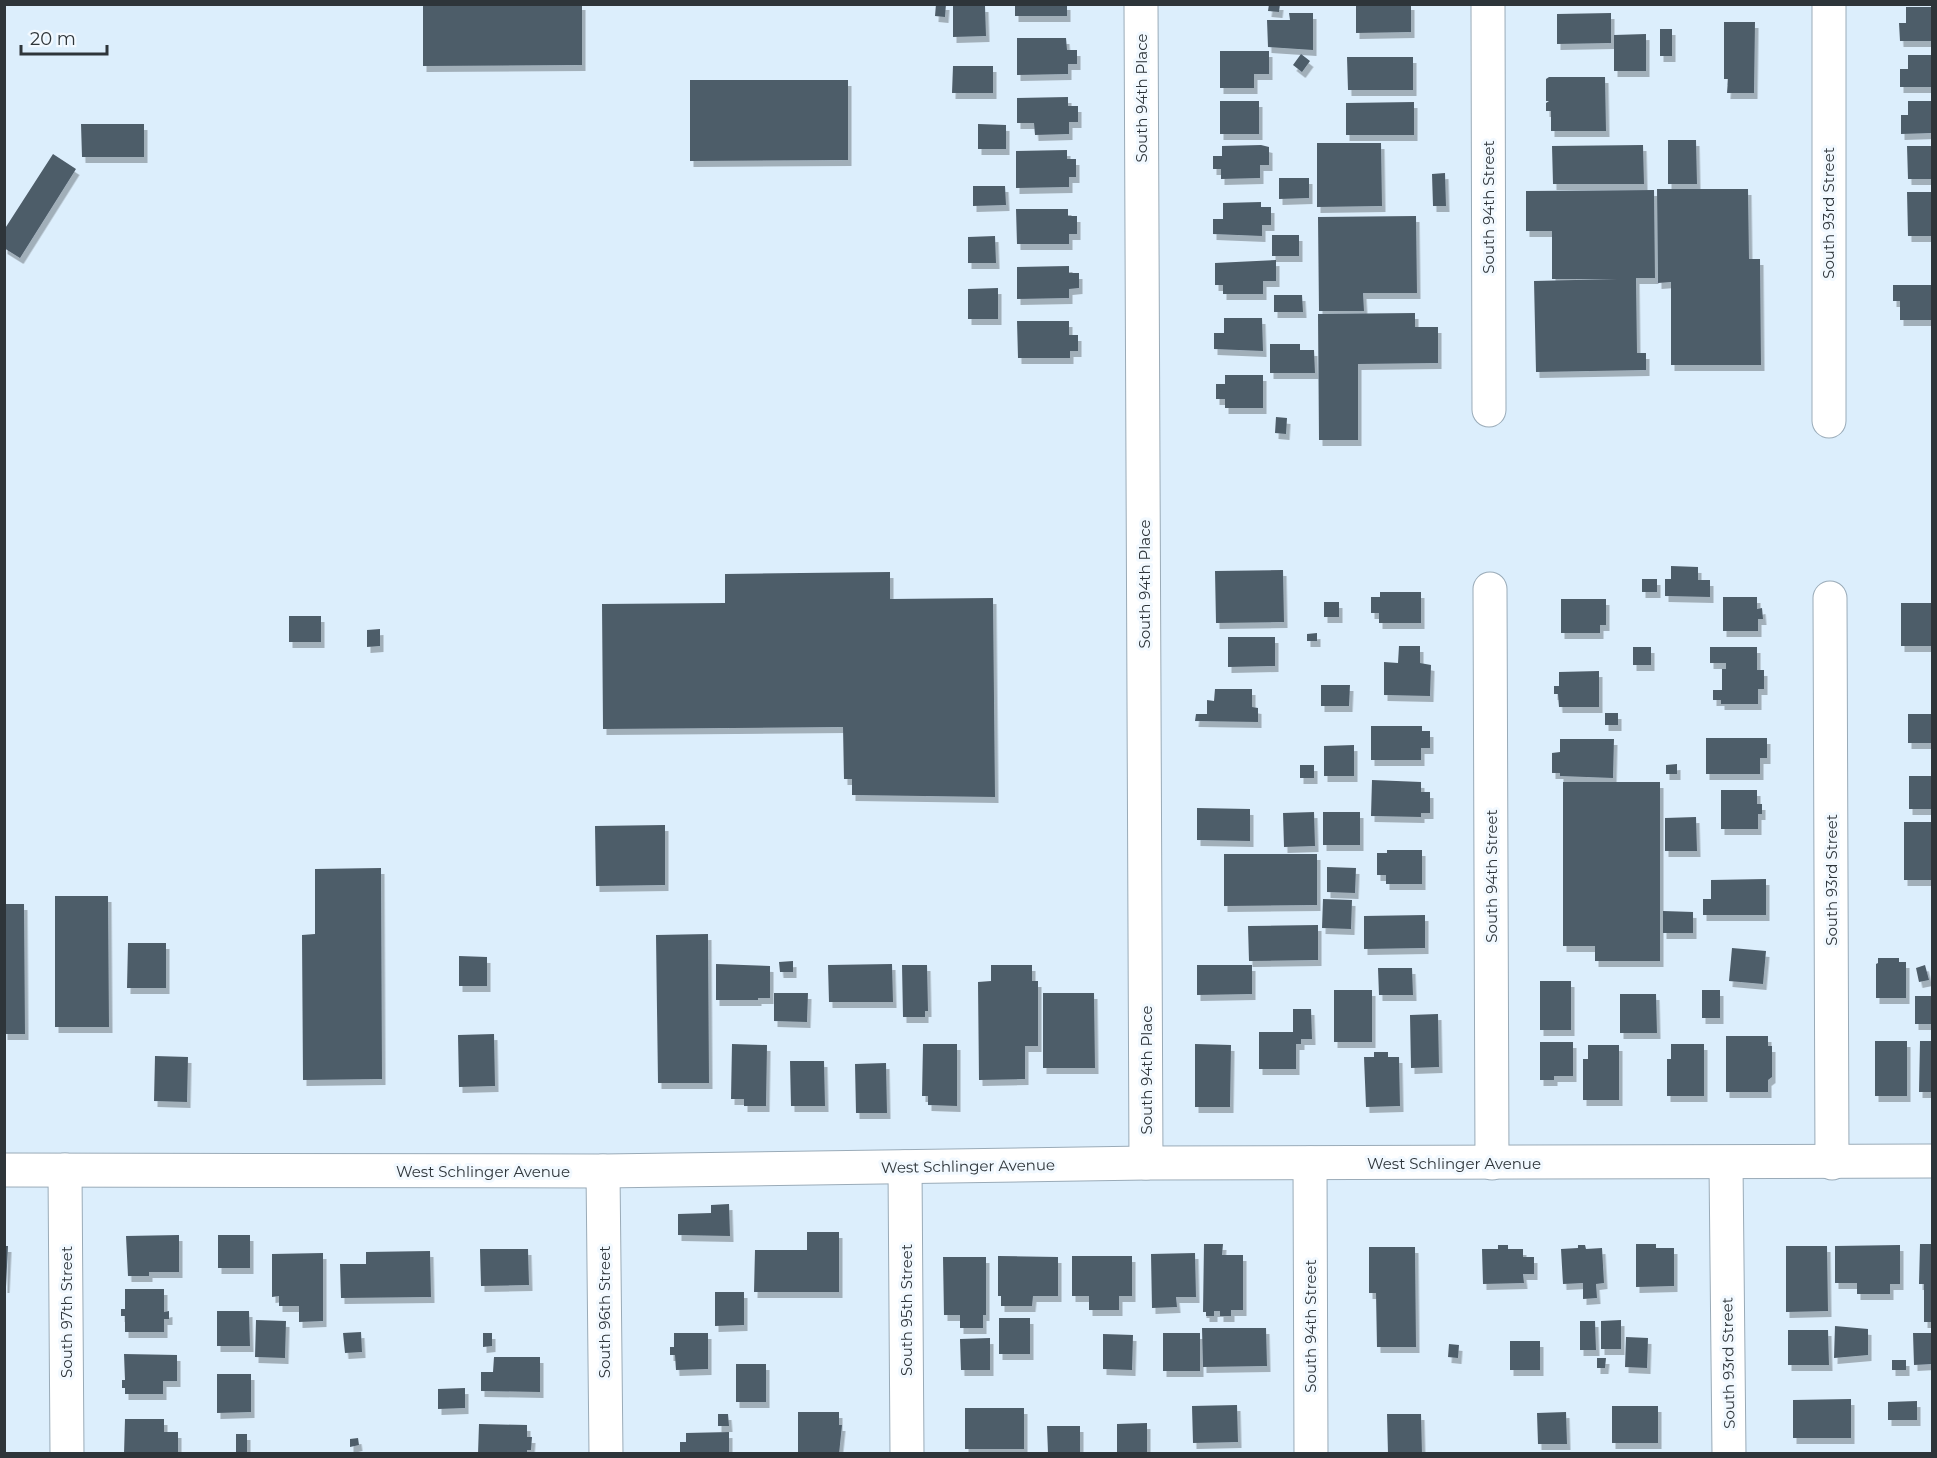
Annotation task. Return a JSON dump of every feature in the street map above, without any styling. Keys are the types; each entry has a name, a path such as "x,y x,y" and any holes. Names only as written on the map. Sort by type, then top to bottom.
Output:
{"street":[{"name":"South 94th Place","path":"1141,4 1146,1163"},
{"name":"South 94th Street","path":"1488,4 1489,410"},
{"name":"South 93rd Street","path":"1829,4 1829,421"},
{"name":"South 94th Street","path":"1490,589 1492,1163"},
{"name":"South 93rd Street","path":"1830,598 1833,1163"},
{"name":"West Schlinger Avenue","path":"4,1170 603,1172 1146,1163 1726,1164 1932,1161"},
{"name":"South 94th Street","path":"1310,1163 1311,1454"},
{"name":"South 93rd Street","path":"1726,1164 1729,1454"},
{"name":"South 95th Street","path":"906,1167 907,1454"},
{"name":"South 97th Street","path":"65,1170 67,1454"},
{"name":"South 96th Street","path":"603,1172 606,1454"}],"building":[{"path":"423,4 582,4 582,65 423,66"},
{"path":"936,4 946,4 945,17 935,16"},
{"path":"1015,4 1067,4 1067,16 1015,16"},
{"path":"1269,4 1280,4 1279,12 1268,11"},
{"path":"1356,4 1411,4 1411,32 1356,33"},
{"path":"953,6 985,6 986,36 953,37"},
{"path":"1906,7 1932,7 1932,41 1900,41 1899,23 1906,23"},
{"path":"1289,13 1313,13 1313,50 1268,47 1267,20 1290,20"},
{"path":"1611,13 1611,43 1557,44 1557,14"},
{"path":"1724,22 1755,22 1754,93 1727,93 1728,79 1724,79"},
{"path":"1660,29 1672,29 1672,56 1660,56"},
{"path":"1646,34 1646,71 1614,71 1614,35"},
{"path":"1017,38 1066,38 1067,50 1077,50 1077,64 1068,64 1068,74 1017,75"},
{"path":"1220,51 1269,51 1269,74 1254,74 1254,88 1220,88"},
{"path":"1301,54 1310,61 1302,72 1293,65"},
{"path":"1908,55 1932,55 1932,87 1900,87 1900,69 1908,69"},
{"path":"1347,57 1413,57 1413,90 1348,90"},
{"path":"953,66 993,66 993,93 952,93"},
{"path":"1549,77 1605,77 1606,131 1551,131 1551,111 1546,111 1546,103 1549,101 1546,101 1546,79"},
{"path":"690,80 848,80 848,160 690,161"},
{"path":"1068,97 1068,106 1078,106 1078,122 1069,122 1069,134 1035,135 1034,123 1017,123 1017,98"},
{"path":"1220,101 1259,101 1259,134 1220,134"},
{"path":"1908,101 1932,101 1932,133 1901,134 1901,115 1908,115"},
{"path":"1414,102 1414,135 1346,135 1346,103"},
{"path":"81,124 144,124 144,157 82,157"},
{"path":"978,124 1006,125 1006,149 978,149"},
{"path":"1668,140 1696,140 1697,184 1668,184"},
{"path":"1317,143 1381,143 1382,206 1317,207"},
{"path":"1261,145 1269,147 1269,165 1260,165 1260,178 1221,179 1221,169 1213,169 1213,156 1222,156 1222,146"},
{"path":"1643,145 1644,184 1553,184 1552,146"},
{"path":"1907,146 1932,146 1932,179 1908,179"},
{"path":"1067,150 1067,159 1076,159 1076,177 1069,177 1069,187 1016,188 1016,151"},
{"path":"53,154 76,169 20,258 4,248 4,230"},
{"path":"1445,173 1446,206 1433,206 1432,174"},
{"path":"1279,178 1309,178 1309,198 1279,199"},
{"path":"973,186 1005,186 1006,205 973,206"},
{"path":"1657,189 1748,189 1749,259 1760,259 1761,365 1671,365 1671,282 1658,283"},
{"path":"1654,190 1655,278 1636,278 1637,353 1646,353 1646,370 1536,372 1534,281 1617,279 1552,279 1552,231 1526,231 1526,191"},
{"path":"1907,192 1932,192 1932,236 1908,236"},
{"path":"1261,202 1261,207 1271,207 1271,225 1262,225 1262,236 1213,234 1213,219 1223,219 1223,203"},
{"path":"1016,209 1068,209 1068,216 1077,216 1077,234 1069,234 1069,244 1017,244"},
{"path":"1416,216 1417,293 1363,293 1364,311 1319,311 1318,217"},
{"path":"1272,235 1299,235 1299,256 1272,256"},
{"path":"995,236 996,263 968,263 968,237"},
{"path":"1276,260 1276,281 1263,281 1263,294 1223,294 1223,285 1215,285 1215,263"},
{"path":"1069,266 1069,273 1079,273 1079,288 1069,289 1069,298 1017,299 1017,267"},
{"path":"1893,285 1932,285 1932,320 1900,320 1900,301 1893,301"},
{"path":"998,288 998,319 968,319 968,289"},
{"path":"1274,295 1302,295 1303,312 1274,312"},
{"path":"1415,313 1415,327 1438,327 1438,363 1358,364 1358,440 1319,440 1318,314"},
{"path":"1224,318 1262,318 1263,351 1214,349 1214,333 1224,333"},
{"path":"1017,321 1069,321 1069,335 1078,335 1078,351 1070,351 1070,358 1018,358"},
{"path":"1270,344 1300,344 1300,350 1314,350 1315,373 1270,373"},
{"path":"1225,375 1263,375 1263,408 1225,408 1225,399 1216,399 1216,384 1225,384"},
{"path":"1276,417 1287,418 1286,434 1275,433"},
{"path":"1671,566 1698,567 1698,580 1710,580 1710,597 1665,596 1665,579 1671,579"},
{"path":"1283,570 1284,622 1216,623 1215,571"},
{"path":"890,572 890,599 993,598 995,797 852,795 852,779 844,779 843,727 603,729 602,604 725,603 725,574"},
{"path":"1642,579 1657,579 1657,592 1642,592"},
{"path":"1380,592 1421,592 1421,623 1379,623 1379,613 1371,613 1371,597 1380,597"},
{"path":"1723,597 1757,597 1757,609 1762,608 1763,619 1758,619 1758,631 1723,631"},
{"path":"1561,599 1606,599 1606,625 1600,625 1600,633 1561,633"},
{"path":"1324,602 1339,602 1339,617 1324,617"},
{"path":"1901,603 1932,603 1932,646 1901,646"},
{"path":"289,616 321,616 321,642 289,642"},
{"path":"380,629 380,646 367,647 367,630"},
{"path":"1317,633 1317,641 1307,641 1307,634"},
{"path":"1228,637 1275,637 1275,666 1228,667"},
{"path":"1399,646 1420,646 1420,663 1431,665 1430,696 1384,695 1384,662 1398,663"},
{"path":"1633,647 1651,647 1651,665 1633,665"},
{"path":"1710,647 1757,647 1757,670 1764,670 1764,689 1758,689 1758,704 1721,704 1721,700 1713,700 1713,690 1722,690 1722,669 1726,669 1726,663 1710,663"},
{"path":"1599,671 1599,707 1559,707 1558,694 1554,694 1554,686 1559,686 1559,672"},
{"path":"1321,685 1350,685 1349,706 1321,706"},
{"path":"1215,689 1252,689 1252,707 1258,708 1258,722 1195,721 1196,714 1207,714 1207,700 1214,701"},
{"path":"1605,713 1618,713 1618,725 1605,725"},
{"path":"1908,714 1932,714 1932,743 1908,743"},
{"path":"1371,726 1422,726 1422,731 1430,731 1430,748 1421,748 1421,760 1371,760"},
{"path":"1706,738 1767,738 1767,758 1760,758 1760,774 1706,774"},
{"path":"1560,739 1614,739 1613,778 1560,776 1560,773 1552,773 1552,753 1560,752"},
{"path":"1354,745 1354,776 1324,776 1324,746"},
{"path":"1677,764 1677,774 1666,774 1666,765"},
{"path":"1300,765 1314,765 1314,778 1300,778"},
{"path":"1909,776 1932,776 1932,809 1909,809"},
{"path":"1372,780 1421,782 1421,792 1430,792 1430,813 1421,813 1421,817 1371,816"},
{"path":"1563,782 1660,782 1660,961 1595,961 1595,946 1563,946"},
{"path":"1721,790 1757,790 1757,804 1762,804 1762,814 1758,814 1758,829 1721,829"},
{"path":"1197,808 1250,809 1250,841 1197,840"},
{"path":"1314,812 1315,846 1284,847 1283,813"},
{"path":"1323,812 1360,812 1360,845 1323,845"},
{"path":"1696,817 1697,851 1665,851 1665,818"},
{"path":"1904,822 1932,822 1932,880 1904,880"},
{"path":"665,825 665,885 596,886 595,826"},
{"path":"1387,850 1422,850 1422,884 1386,884 1386,875 1377,875 1377,853 1387,853"},
{"path":"1224,854 1317,854 1317,905 1224,906"},
{"path":"1327,867 1356,868 1355,893 1327,892"},
{"path":"381,868 382,1079 303,1080 302,935 315,934 315,869"},
{"path":"1766,879 1766,915 1703,915 1703,899 1711,899 1711,880"},
{"path":"55,896 108,896 109,1027 55,1027"},
{"path":"1323,899 1352,900 1351,929 1322,928"},
{"path":"4,904 24,904 25,1034 4,1034"},
{"path":"1663,911 1693,912 1693,933 1663,933"},
{"path":"1425,915 1425,948 1364,949 1364,916"},
{"path":"1318,925 1318,960 1249,961 1248,926"},
{"path":"708,934 709,1083 658,1083 656,935"},
{"path":"128,943 166,943 166,988 127,988"},
{"path":"1732,948 1766,951 1763,984 1729,981"},
{"path":"459,956 487,957 487,986 459,986"},
{"path":"1878,958 1899,958 1899,962 1906,962 1906,998 1876,998"},
{"path":"793,961 793,972 780,972 779,962"},
{"path":"716,964 770,966 770,998 716,1000"},
{"path":"892,964 893,1002 829,1002 828,965"},
{"path":"902,965 927,965 928,1011 925,1011 925,1017 903,1017"},
{"path":"991,965 1032,965 1032,981 1038,981 1038,1046 1025,1046 1025,1079 979,1080 978,982 991,981"},
{"path":"1197,965 1252,965 1252,994 1197,995"},
{"path":"1925,965 1929,980 1919,982 1916,968"},
{"path":"1378,968 1412,968 1413,995 1379,995"},
{"path":"1540,981 1571,981 1571,1030 1540,1030"},
{"path":"1334,990 1372,990 1372,1042 1334,1042"},
{"path":"1702,990 1720,990 1720,1018 1702,1018"},
{"path":"774,993 808,993 807,1022 774,1021"},
{"path":"1043,993 1094,993 1095,1068 1043,1068"},
{"path":"1620,994 1656,994 1657,1033 1620,1033"},
{"path":"1915,996 1932,996 1932,1024 1915,1024"},
{"path":"1293,1009 1311,1009 1312,1039 1301,1039 1301,1044 1296,1044 1296,1069 1259,1069 1259,1032 1293,1032"},
{"path":"1438,1014 1439,1067 1411,1068 1410,1015"},
{"path":"494,1034 495,1086 459,1087 458,1035"},
{"path":"1726,1036 1768,1036 1768,1046 1772,1046 1772,1077 1768,1080 1768,1092 1726,1092"},
{"path":"1875,1041 1907,1041 1907,1096 1875,1096"},
{"path":"1920,1041 1932,1041 1932,1092 1919,1092"},
{"path":"1540,1042 1573,1042 1573,1076 1554,1076 1554,1080 1540,1080"},
{"path":"732,1044 767,1045 766,1106 744,1106 744,1099 731,1099"},
{"path":"923,1044 957,1044 957,1106 928,1105 928,1096 922,1096"},
{"path":"1195,1044 1231,1045 1230,1107 1195,1107"},
{"path":"1671,1044 1704,1044 1704,1096 1667,1096 1667,1059 1671,1059"},
{"path":"1588,1045 1619,1045 1619,1100 1583,1100 1583,1059 1588,1059"},
{"path":"1374,1052 1388,1052 1388,1057 1399,1057 1400,1106 1366,1107 1364,1057 1374,1057"},
{"path":"155,1056 188,1057 187,1102 154,1101"},
{"path":"790,1061 824,1061 825,1106 791,1106"},
{"path":"886,1063 887,1113 856,1113 855,1064"},
{"path":"729,1204 730,1236 678,1235 678,1214 711,1213 711,1205"},
{"path":"807,1232 839,1232 839,1292 754,1292 755,1250 807,1250"},
{"path":"179,1235 179,1272 149,1272 149,1276 128,1276 126,1236"},
{"path":"218,1235 250,1235 250,1268 218,1268"},
{"path":"1204,1244 1223,1244 1222,1255 1243,1255 1243,1310 1231,1310 1231,1316 1220,1316 1220,1311 1214,1311 1214,1316 1206,1316 1206,1312 1203,1312"},
{"path":"1636,1244 1656,1244 1656,1248 1674,1248 1674,1286 1636,1287"},
{"path":"1920,1244 1932,1244 1932,1322 1924,1322 1924,1284 1919,1284"},
{"path":"1498,1245 1508,1245 1508,1249 1523,1249 1523,1257 1534,1257 1534,1274 1523,1274 1524,1283 1483,1284 1482,1249 1498,1249"},
{"path":"1578,1245 1585,1245 1586,1249 1602,1248 1604,1283 1596,1284 1597,1298 1583,1299 1583,1283 1563,1284 1561,1249 1578,1248"},
{"path":"1900,1245 1900,1284 1890,1284 1890,1294 1857,1294 1857,1283 1835,1283 1835,1246"},
{"path":"4,1246 8,1246 6,1287 4,1287"},
{"path":"1786,1246 1827,1246 1828,1311 1786,1312"},
{"path":"1369,1247 1415,1247 1416,1347 1377,1347 1376,1293 1369,1293"},
{"path":"480,1249 528,1249 529,1285 481,1286"},
{"path":"430,1251 431,1297 341,1298 340,1264 366,1264 366,1252"},
{"path":"323,1253 323,1321 299,1322 299,1306 279,1306 279,1296 272,1297 272,1254"},
{"path":"1195,1253 1196,1297 1176,1297 1177,1307 1152,1308 1151,1254"},
{"path":"998,1256 1058,1257 1058,1296 1033,1296 1032,1306 1001,1306 1001,1296 998,1296"},
{"path":"1072,1256 1132,1256 1132,1296 1119,1296 1119,1310 1089,1310 1089,1296 1072,1296"},
{"path":"943,1257 986,1257 986,1315 983,1315 983,1328 960,1328 960,1315 944,1315"},
{"path":"125,1289 164,1289 164,1312 169,1311 169,1319 164,1319 164,1332 125,1332 125,1316 121,1316 121,1309 125,1309"},
{"path":"715,1292 744,1292 744,1325 715,1326"},
{"path":"217,1311 249,1311 250,1346 217,1346"},
{"path":"999,1318 1030,1318 1030,1354 999,1354"},
{"path":"256,1320 286,1321 285,1358 255,1357"},
{"path":"1621,1320 1621,1349 1601,1349 1601,1321"},
{"path":"1580,1321 1595,1321 1596,1350 1580,1350"},
{"path":"1835,1326 1868,1329 1868,1355 1834,1358"},
{"path":"1202,1328 1266,1328 1267,1366 1203,1367"},
{"path":"1788,1330 1828,1330 1829,1365 1788,1365"},
{"path":"361,1332 362,1352 345,1353 343,1333"},
{"path":"483,1333 492,1333 492,1346 483,1347"},
{"path":"674,1333 708,1333 708,1369 676,1370 675,1355 670,1355 670,1347 674,1347"},
{"path":"1163,1333 1200,1333 1200,1371 1163,1371"},
{"path":"1913,1333 1932,1333 1932,1364 1914,1365"},
{"path":"1103,1334 1133,1335 1132,1370 1103,1369"},
{"path":"1626,1337 1648,1338 1647,1368 1625,1367"},
{"path":"990,1338 990,1370 961,1370 960,1339"},
{"path":"1510,1341 1540,1341 1540,1370 1510,1370"},
{"path":"1449,1344 1459,1345 1458,1358 1448,1357"},
{"path":"124,1354 177,1355 177,1381 163,1381 163,1394 125,1394 125,1388 122,1388 122,1380 125,1380"},
{"path":"494,1357 540,1357 540,1392 481,1391 481,1372 493,1372"},
{"path":"1597,1358 1606,1358 1605,1368 1597,1368"},
{"path":"1892,1360 1906,1360 1906,1370 1892,1370"},
{"path":"736,1364 766,1364 766,1402 736,1402"},
{"path":"217,1374 251,1374 251,1412 217,1413"},
{"path":"465,1388 465,1408 438,1409 438,1389"},
{"path":"1851,1399 1851,1438 1793,1438 1793,1400"},
{"path":"1917,1401 1917,1420 1888,1420 1888,1402"},
{"path":"1237,1405 1238,1442 1193,1443 1192,1406"},
{"path":"1612,1406 1658,1406 1658,1443 1612,1443"},
{"path":"965,1408 1024,1408 1024,1449 965,1449"},
{"path":"798,1412 839,1412 839,1425 842,1425 839,1454 798,1454"},
{"path":"1566,1412 1567,1444 1538,1444 1537,1413"},
{"path":"718,1414 728,1414 729,1426 718,1426"},
{"path":"1387,1414 1421,1414 1422,1454 1388,1454"},
{"path":"125,1419 164,1419 164,1432 178,1432 178,1454 124,1454"},
{"path":"1147,1423 1147,1453 1117,1454 1117,1424"},
{"path":"479,1424 527,1425 527,1437 532,1437 531,1450 527,1450 527,1454 478,1454"},
{"path":"1047,1426 1080,1426 1080,1453 1048,1453"},
{"path":"729,1432 729,1454 680,1454 680,1442 686,1442 686,1433"},
{"path":"236,1434 247,1434 247,1453 236,1453"},
{"path":"358,1438 359,1445 350,1447 350,1439"}]}
